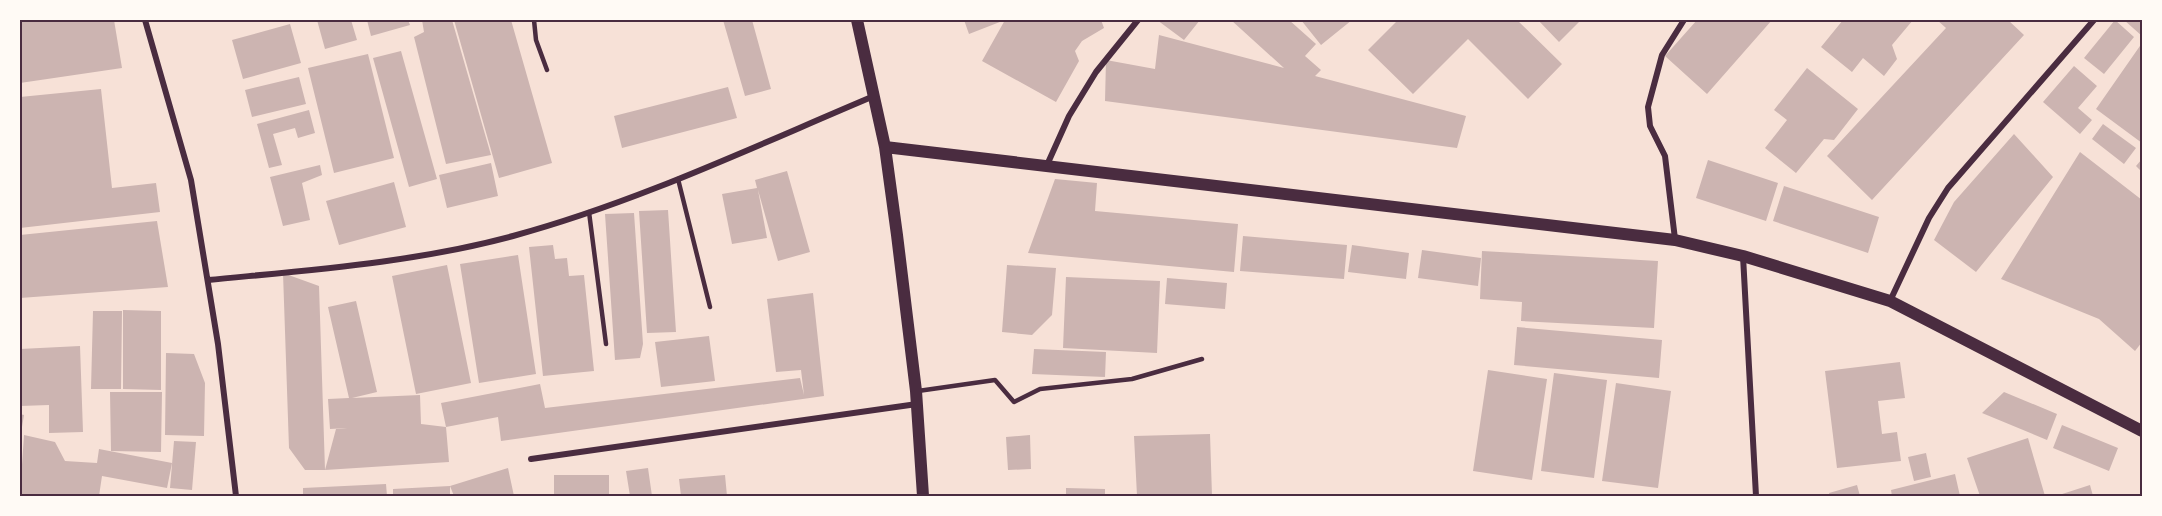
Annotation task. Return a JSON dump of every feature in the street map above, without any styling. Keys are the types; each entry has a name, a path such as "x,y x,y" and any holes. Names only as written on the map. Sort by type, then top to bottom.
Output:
{"main road":[{"path":"857,20 885,147 916,391 923,496"},
{"path":"885,147 1675,240 1743,256 1890,301 2142,431"}],"street":[{"path":"145,20 191,180 218,344 236,496"},
{"path":"1046,166 1069,116 1096,72 1138,20"},
{"path":"1675,240 1665,156 1650,126 1648,107 1662,55 1684,20"},
{"path":"1890,301 1929,218 1948,188 2094,20"},
{"path":"208,280 393,262 513,236 589,212 678,179 874,96"},
{"path":"1743,256 1756,496"},
{"path":"531,459 917,404"}],"lane":[{"path":"534,20 536,40 547,70"},
{"path":"678,179 710,307"},
{"path":"589,212 606,344"},
{"path":"916,391 995,380 1014,402 1040,389 1132,379 1202,359"}],"building":[{"path":"20,20 114,20 122,68 20,83"},
{"path":"317,20 351,20 357,40 325,49"},
{"path":"367,20 408,20 410,25 371,36"},
{"path":"422,20 452,20 491,155 446,164 414,37 424,32"},
{"path":"454,20 511,20 552,163 499,178"},
{"path":"723,20 752,20 771,89 745,96"},
{"path":"964,20 1005,20 969,34"},
{"path":"1005,20 1101,20 1104,28 1082,41 1075,51 1079,61 1056,102 982,61"},
{"path":"1157,20 1200,20 1184,40"},
{"path":"1231,20 1289,20 1316,44 1305,56 1321,70 1315,76 1466,116 1457,148 1105,101 1106,60 1155,69 1159,35 1284,68"},
{"path":"1301,20 1352,20 1321,45"},
{"path":"1398,20 1517,20 1562,64 1528,99 1468,39 1413,94 1368,50"},
{"path":"1538,20 1577,20 1579,22 1559,42"},
{"path":"1697,20 1772,20 1707,94 1665,56"},
{"path":"1843,20 1913,20 1892,45 1897,59 1884,76 1863,58 1852,72 1821,47"},
{"path":"1937,20 2008,20 2024,35 1872,200 1827,156 1946,28"},
{"path":"2115,20 2134,37 2104,74 2084,58"},
{"path":"2124,20 2142,20 2142,36"},
{"path":"290,24 301,63 243,79 232,40"},
{"path":"2142,43 2142,143 2096,109"},
{"path":"401,51 437,179 409,187 373,58"},
{"path":"368,54 394,158 334,173 308,68"},
{"path":"2074,66 2097,86 2078,108 2092,120 2080,134 2043,102"},
{"path":"1807,68 1858,109 1834,140 1824,139 1796,173 1765,148 1787,120 1774,110"},
{"path":"299,77 306,104 252,117 245,90"},
{"path":"728,87 737,118 622,148 614,116"},
{"path":"101,89 112,188 156,183 160,212 20,228 20,97"},
{"path":"309,110 315,133 298,138 295,128 273,134 282,165 269,168 257,124"},
{"path":"2103,124 2136,148 2124,164 2092,139"},
{"path":"2014,134 2053,177 1976,272 1934,240 1954,202"},
{"path":"2080,152 2142,200 2142,342 2135,351 2099,319 2001,279"},
{"path":"2142,159 2142,172 2136,166"},
{"path":"1708,160 1778,183 1766,221 1696,198"},
{"path":"491,163 498,196 447,208 439,175"},
{"path":"320,165 322,175 302,183 310,220 283,226 270,177"},
{"path":"787,171 810,252 778,261 758,190 767,238 732,244 722,194 757,188 755,180"},
{"path":"1055,179 1097,183 1095,211 1238,224 1234,272 1028,253"},
{"path":"394,182 406,227 339,245 326,201"},
{"path":"1784,186 1879,217 1868,253 1773,221"},
{"path":"668,210 676,332 647,333 639,211"},
{"path":"634,213 643,344 640,358 615,360 605,214"},
{"path":"157,221 168,287 20,298 20,235"},
{"path":"1243,236 1347,245 1344,279 1240,271"},
{"path":"553,245 555,259 567,258 569,276 584,275 594,371 543,376 529,247"},
{"path":"1352,245 1409,253 1406,279 1348,272"},
{"path":"1422,250 1481,258 1478,286 1418,278"},
{"path":"1482,251 1658,261 1654,328 1521,321 1522,302 1480,299"},
{"path":"518,255 536,374 479,383 460,264"},
{"path":"447,265 471,383 416,394 392,276"},
{"path":"1007,265 1056,268 1052,315 1032,335 1002,332"},
{"path":"283,273 319,286 325,470 305,470 289,448"},
{"path":"1066,277 1160,281 1157,353 1063,348"},
{"path":"1167,278 1227,283 1225,309 1165,304"},
{"path":"813,293 824,396 501,441 498,417 446,427 441,403 540,384 545,408 800,378 804,395 801,370 776,372 767,299"},
{"path":"356,301 377,392 352,398 420,395 421,424 446,427 449,462 325,470 336,429 347,428 330,429 328,399 349,398 328,307"},
{"path":"123,310 161,311 161,390 123,389"},
{"path":"93,311 122,311 121,389 91,389"},
{"path":"1517,327 1662,340 1659,378 1514,365"},
{"path":"709,336 715,381 661,387 655,342"},
{"path":"80,346 83,432 49,433 49,405 20,406 20,349"},
{"path":"1034,349 1106,352 1105,377 1032,374"},
{"path":"166,353 194,354 205,383 204,436 165,435"},
{"path":"1900,362 1905,398 1878,401 1882,434 1897,432 1901,461 1837,468 1825,371"},
{"path":"1488,370 1547,379 1532,480 1473,471"},
{"path":"1554,373 1607,380 1594,478 1541,471"},
{"path":"1616,383 1671,391 1658,488 1602,481"},
{"path":"110,392 162,392 161,452 111,451"},
{"path":"2004,392 2057,414 2047,440 1982,413"},
{"path":"20,414 24,415 21,433 20,433"},
{"path":"2062,425 2118,448 2109,471 2053,448"},
{"path":"1210,434 1212,496 1137,496 1134,436"},
{"path":"24,435 55,442 65,461 97,463 99,449 172,463 167,488 102,476 99,496 20,494"},
{"path":"1030,435 1031,469 1008,470 1006,437"},
{"path":"2028,438 2045,496 1980,496 1967,458"},
{"path":"174,441 196,442 192,490 170,488"},
{"path":"1926,453 1931,477 1914,481 1908,457"},
{"path":"508,468 514,496 454,496 450,486"},
{"path":"648,468 652,496 630,496 626,471"},
{"path":"1955,474 1960,496 1892,496 1891,490"},
{"path":"554,475 609,475 609,496 554,496"},
{"path":"725,475 727,496 681,496 679,479"},
{"path":"386,484 387,496 303,496 303,488"},
{"path":"1857,485 1860,496 1830,496 1829,493"},
{"path":"2090,485 2093,496 2056,496"},
{"path":"450,486 450,496 393,496 393,489"},
{"path":"1066,488 1105,489 1105,496 1066,496"}]}
